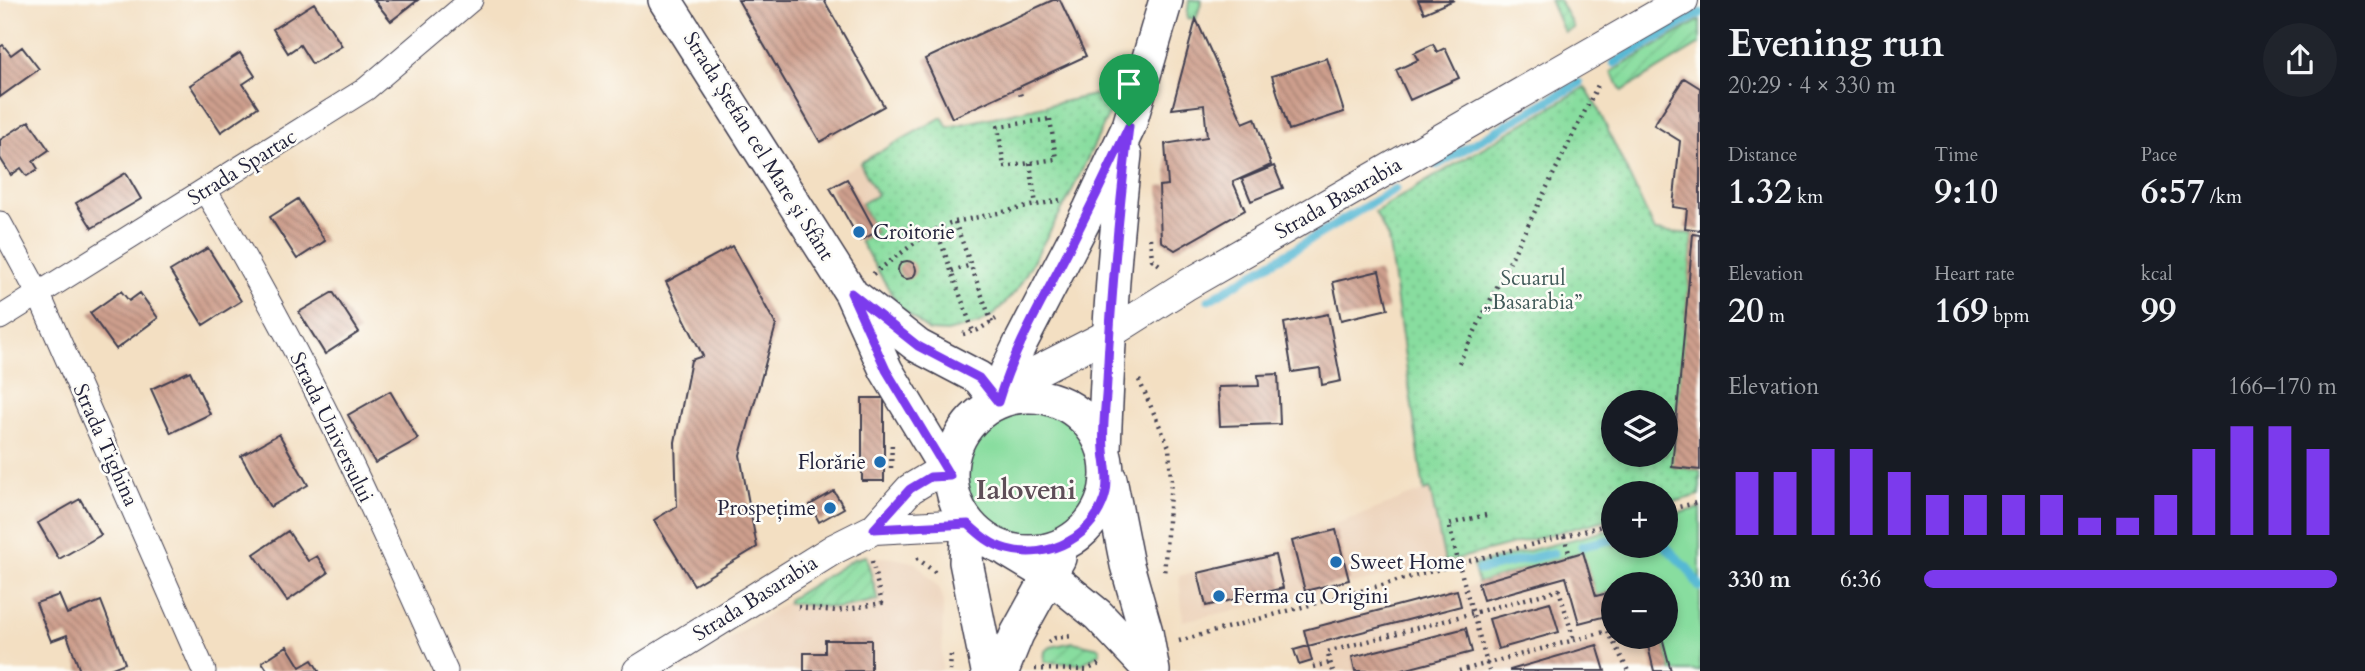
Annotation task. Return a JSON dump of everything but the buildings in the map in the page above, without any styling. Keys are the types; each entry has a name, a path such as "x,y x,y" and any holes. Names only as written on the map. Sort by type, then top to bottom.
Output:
{"main road":[{"name":"Strada Ștefan cel Mare și Sfânt","path":"665,0 867,282 918,346 979,378 998,402"},
{"path":"998,402 1007,371 1129,126 1166,0"},
{"path":"1129,126 1118,217 1109,334 1106,460 1127,565 1146,632 1152,671"},
{"name":"Strada Ștefan cel Mare și Sfânt","path":"867,282 886,370 950,476"},
{"name":"Strada Basarabia","path":"1018,396 1061,402 1079,414 1094,429 1106,460 1106,492 1098,513 1084,530 1067,543 1047,551 1026,553 1005,549 984,539 968,524 955,501 950,476 958,440 968,425 981,411 1018,396"},
{"path":"968,524 966,562 988,671"},
{"path":"1023,670 1017,634 1067,543"},
{"path":"1005,549 1050,576 1098,615 1152,671"}],"street":[{"name":"Strada Spartac","path":"0,317 366,89 471,0"},
{"name":"Strada Basarabia","path":"998,402 1037,371 1109,334 1185,286 1683,0"},
{"name":"Strada Universului","path":"205,191 227,225 305,369 446,671"},
{"name":"Strada Tighina","path":"0,223 39,295 204,671"},
{"name":"Strada Basarabia","path":"872,541 910,489 930,477 950,476"},
{"name":"Strada Basarabia","path":"638,671 834,549 968,524"}],"path":[{"path":"1459,363 1599,83"},
{"path":"1018,87 1022,99"},
{"path":"1050,119 1056,159 1030,163 1004,167 998,127 1050,119"},
{"path":"1030,163 1036,205"},
{"path":"867,282 936,229 955,222 1062,200"},
{"path":"955,222 992,323"},
{"path":"1149,226 1152,259 1164,268"},
{"path":"936,229 973,331"},
{"path":"866,263 867,282"},
{"path":"952,271 971,265"},
{"path":"952,336 973,331 999,317"},
{"path":"1138,376 1169,447 1171,480 1164,584"},
{"path":"891,474 892,438"},
{"path":"1678,507 1700,502"},
{"path":"1486,515 1449,524 1489,671"},
{"path":"1171,643 1401,576 1601,526"},
{"path":"1564,536 1570,556"},
{"path":"787,606 836,611 882,603 872,541"},
{"path":"1333,671 1327,652 1559,590 1574,640"},
{"path":"1459,671 1608,631 1628,671"},
{"path":"1042,645 1055,638 1076,636"},
{"path":"1023,670 1086,670 1112,659"},
{"path":"1023,670 1035,662"},
{"path":"1313,667 1330,663"}],"shaded area":[{"path":"860,163 877,195 876,232 860,241 826,182"},
{"path":"1429,488 1445,562 1183,621 1179,576 1290,548 1288,539 1361,515"},
{"path":"1583,552 1601,577 1601,649 1665,649 1671,671 1314,671 1304,630 1457,590"},
{"path":"866,556 916,563 940,589 943,598 942,671 679,671 854,559"}],"green space":[{"path":"1189,0 1202,0 1196,19 1187,18"},
{"path":"1550,0 1559,0 1574,28 1564,32"},
{"path":"1700,20 1700,44 1622,91 1611,72"},
{"name":"Scuarul „Basarabia”","path":"1585,87 1655,231 1693,234 1678,409 1678,390 1601,390 1601,467 1673,467 1700,470 1700,495 1678,501 1678,481 1601,481 1601,521 1445,562 1430,489 1424,491 1388,238 1375,212"},
{"path":"1121,89 1068,199 1017,290 995,314 978,324 947,332 929,331 899,306 860,241 876,232 861,204 877,195 860,163 942,117 948,127"},
{"path":"1030,409 1055,414 1075,428 1089,448 1094,473 1089,498 1075,518 1055,532 1030,537 1005,532 985,518 971,498 966,473 971,448 985,428 1005,414"},
{"path":"1700,508 1700,671 1671,671 1665,649 1678,649 1678,572 1601,572 1601,595 1596,596 1582,552 1478,583 1473,565 1601,532 1601,558 1678,558 1678,513"},
{"path":"866,556 878,600 838,608 788,603 788,600 854,559"},
{"path":"1073,642 1100,648 1100,653 1082,664 1044,662 1045,651"}],"waterway":[{"path":"1614,63 1700,13"},
{"path":"1437,165 1579,83"},
{"path":"1209,300 1395,189"},
{"path":"1582,546 1601,542"},
{"path":"1479,570 1553,553"},
{"path":"1677,558 1700,587"}],"place":[{"name":"Croitorie","path":"859,232"},
{"name":"Florărie","path":"880,462"},
{"name":"Prospețime","path":"830,508"},
{"name":"Sweet Home","path":"1336,562"},
{"name":"Ferma cu Origini","path":"1219,596"}],"district":[{"name":"Ialoveni","path":"1026,489"}],"route":[{"path":"1129,126 1118,217 1109,334 1104,449 1108,470 1106,492 1098,513 1084,530 1067,543 1047,551 1026,553 1005,549 984,539 968,524 874,529 910,489 930,477 950,476 886,370 851,293 918,346 979,378 998,402 1007,371 1129,126"}]}
